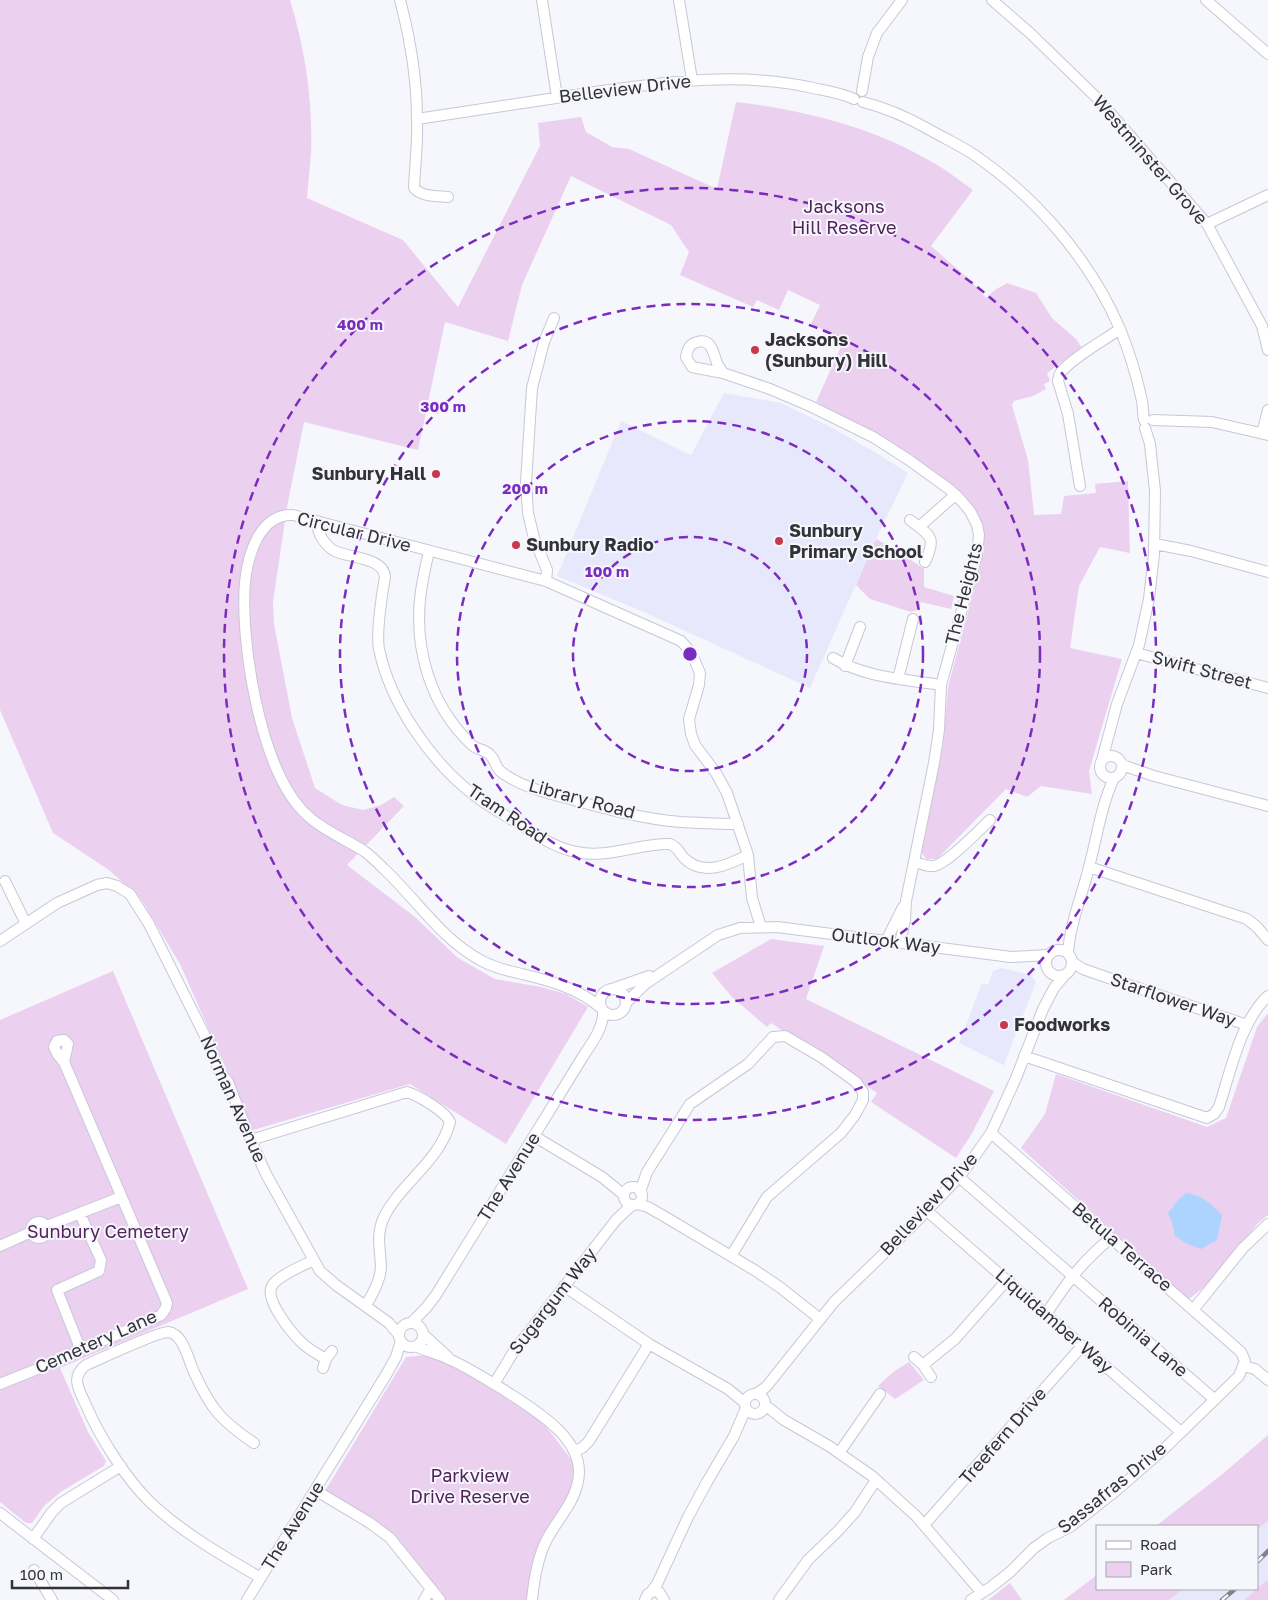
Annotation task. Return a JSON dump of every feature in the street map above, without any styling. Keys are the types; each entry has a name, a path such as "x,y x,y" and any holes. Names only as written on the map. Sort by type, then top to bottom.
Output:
{"street":[{"path":"400,0 407,28 417,119 414,188 418,192 428,195 448,197"},
{"path":"542,0 557,97"},
{"path":"679,0 692,80"},
{"path":"860,96 868,57 878,33 902,0"},
{"name":"Westminster Grove","path":"992,0 1030,33 1099,100 1207,224 1265,325 1268,350"},
{"path":"1206,0 1268,54"},
{"name":"Belleview Drive","path":"417,119 557,97 692,80 724,78 773,81 860,96 912,120 973,154 1039,210 1089,271 1107,302 1120,329 1150,424 1155,491 1155,544 1149,599 1136,653 1117,704 1102,760"},
{"path":"1207,224 1268,195"},
{"path":"546,582 547,570 534,538 528,513 526,482 532,388 544,342 554,318"},
{"path":"1080,486 1068,414 1058,381 1060,372 1120,329"},
{"name":"The Heights","path":"723,373 770,389 849,424 873,437 909,460 956,495 965,504 978,525 977,555 941,684 937,746 906,901 905,920 900,943"},
{"path":"1150,424 1171,420 1212,422 1265,434 1268,410"},
{"path":"919,527 956,495"},
{"name":"Circular Drive","path":"602,1009 592,1000 566,986 498,968 472,956 432,922 388,872 369,855 326,830 301,810 284,786 269,750 256,695 246,629 244,593 248,563 257,537 272,521 285,515 317,521 546,582 681,641 692,652 699,668 700,679 690,713 689,724 691,734 695,745 724,785 748,855 752,898 761,927"},
{"path":"910,520 929,536 932,542 925,562"},
{"name":"Tram Road","path":"317,521 318,532 332,550 369,561 378,565 384,571 378,644 392,690 433,753 465,788 476,797 552,845 576,852 601,854 670,844 677,848 682,857 688,862 705,868 728,866 748,855"},
{"path":"1155,544 1191,551 1268,572"},
{"name":"Library Road","path":"429,550 420,603 421,635 426,673 436,698 453,724 477,750 492,756 498,769 537,790 628,814 680,822 738,824"},
{"path":"898,679 913,619"},
{"path":"845,666 860,628"},
{"name":"Swift Street","path":"1136,653 1268,688"},
{"path":"833,658 845,666 871,675 941,684"},
{"path":"1109,732 1121,771 1116,777"},
{"path":"1154,776 1135,774 1107,778 1101,773 1099,766 1107,756 1154,776 1268,806"},
{"name":"Belleview Drive","path":"1052,953 1064,940 1072,923 1089,868 1104,805 1106,784 1101,773"},
{"name":"Belleview Drive","path":"1104,805 1116,777"},
{"path":"914,862 928,866 937,865 962,846 990,820"},
{"path":"1089,868 1247,919 1258,927 1268,940"},
{"path":"0,941 26,924 6,880"},
{"name":"Norman Avenue","path":"26,924 57,903 97,885 107,883 117,886 130,894 146,918 208,1042 219,1070 228,1082 266,1174 320,1272 389,1323 400,1338"},
{"name":"The Heights","path":"888,942 889,935 906,901"},
{"name":"Belleview Drive","path":"655,1597 657,1584 664,1567 707,1482 734,1436 755,1404 768,1389 776,1374 834,1302 959,1177 991,1133 1043,1010 1068,965 1072,923"},
{"name":"Outlook Way","path":"626,1003 645,984 703,945 761,927 777,927 1011,957 1035,963 1049,971"},
{"path":"1060,950 1068,965 1059,976 1049,971 1046,964 1052,953 1060,950"},
{"name":"Outlook Way","path":"1011,957 1052,953"},
{"name":"Starflower Way","path":"1068,965 1246,1026"},
{"name":"Outlook Way","path":"612,989 642,980 668,968"},
{"name":"Belleview Drive","path":"1043,1010 1049,986 1049,971"},
{"path":"612,989 621,991 626,999 623,1010 616,1015 609,1014 602,1009 600,1003 602,995 612,989"},
{"path":"1024,1056 1207,1118 1214,1114 1219,1107 1251,1016 1268,996"},
{"name":"The Avenue","path":"409,1323 426,1308 436,1295 582,1058 600,1028 603,1018 602,1009"},
{"name":"The Avenue","path":"582,1058 610,1020 616,1015"},
{"name":"Sugargum Way","path":"494,1384 514,1351 616,1220 690,1104 748,1064 773,1037 785,1036 821,1057 856,1082 863,1092 863,1100 841,1134 767,1197 732,1256"},
{"name":"Cemetery Lane","path":"0,1384 72,1355 78,1349 133,1328 161,1314 166,1308 167,1303 64,1062"},
{"path":"251,1140 407,1092 443,1113 448,1118 450,1122 449,1129 432,1158 397,1199 384,1218 378,1239 380,1275 368,1307"},
{"name":"Betula Terrace","path":"991,1133 1241,1352 1245,1361 1244,1366"},
{"path":"534,1136 602,1177 648,1208 732,1256 781,1288 820,1319"},
{"name":"Robinia Lane","path":"959,1177 1214,1399"},
{"path":"0,1246 31,1232 35,1237 41,1238 46,1235 47,1226 122,1197"},
{"name":"Liquidamber Way","path":"927,1210 1181,1432"},
{"path":"78,1349 78,1343 57,1290 99,1271 101,1260 80,1214"},
{"path":"1193,1310 1243,1248 1267,1227"},
{"path":"1046,1314 1072,1275 1111,1238"},
{"path":"314,1260 284,1276 272,1285 270,1293 272,1302 288,1327 300,1341 315,1354 327,1359"},
{"path":"923,1365 955,1339 1007,1280"},
{"path":"564,1286 649,1344 784,1420 839,1453 876,1480 924,1525 982,1593"},
{"name":"The Avenue","path":"423,1332 436,1295"},
{"name":"Norman Avenue","path":"368,1307 409,1323"},
{"path":"451,1360 416,1323 409,1323 400,1330 400,1338 406,1346 451,1360 494,1384 544,1417 562,1434 574,1451 579,1466 579,1481 573,1498 546,1541 538,1560 532,1600"},
{"path":"254,1443 220,1417 208,1400 178,1336 167,1332 155,1336 86,1365 76,1377 78,1388 89,1413 106,1444 150,1502 211,1549 261,1578"},
{"path":"414,1347 422,1342 423,1332"},
{"name":"The Avenue","path":"247,1600 386,1375 396,1357 400,1338"},
{"path":"574,1451 582,1448 589,1441 649,1344"},
{"name":"Treefern Drive","path":"924,1525 1082,1346"},
{"name":"The Avenue","path":"386,1375 398,1360 414,1347"},
{"path":"914,1357 923,1365 931,1377"},
{"path":"1244,1366 1255,1369 1268,1380"},
{"name":"Sassafras Drive","path":"971,1600 1010,1572 1034,1548 1048,1538 1070,1527 1118,1489 1165,1448 1239,1376 1244,1366"},
{"path":"839,1453 880,1394"},
{"path":"33,1539 52,1512 61,1503 121,1466"},
{"path":"779,1600 808,1560 838,1531 854,1512 876,1480"},
{"path":"315,1490 370,1523 390,1538 407,1557 430,1590 440,1600"},
{"path":"0,1513 114,1600"},
{"path":"34,1570 52,1600"},
{"path":"424,1600 430,1590"}],"shaded area":[{"name":"Sunbury Primary School","path":"724,393 781,403 829,426 908,473 876,539 810,688 644,612 557,576 621,421 691,455"},
{"path":"1002,968 1031,975 1036,982 1003,1067 1003,1065 959,1043 982,983 988,985 993,971"},
{"path":"1268,1521 1268,1579 1258,1588 1258,1529"},
{"path":"1182,1590 1256,1590 1244,1600 1169,1600"}],"green space":[{"name":"Jacksons Hill Reserve","path":"0,0 290,0 304,56 311,114 311,152 307,198 403,240 458,307 540,146 538,123 581,117 586,132 612,147 629,149 717,189 736,102 761,105 812,115 886,139 938,165 973,190 931,246 970,280 986,298 1007,283 1036,293 1052,318 1076,339 1082,348 1047,373 1050,381 1044,384 1046,389 1033,396 1014,401 1012,405 1028,460 1034,515 1061,514 1064,496 1096,493 1095,484 1128,481 1130,553 1100,547 1079,586 1070,648 1122,659 1089,771 1092,794 1041,786 1027,797 1006,789 937,859 927,859 921,853 943,745 948,687 984,552 983,526 972,504 952,486 892,442 816,402 844,340 811,324 820,305 788,290 779,310 757,300 753,307 680,275 689,252 671,225 571,176 522,285 508,341 445,322 418,450 304,422 287,507 273,602 274,624 292,718 315,788 342,805 363,810 381,805 394,797 404,806 347,865 415,917 458,958 495,979 541,987 566,994 588,1007 506,1144 410,1084 253,1130 180,964 141,899 109,870 53,833 0,710"},
{"path":"876,539 895,549 924,569 924,587 954,596 951,609 921,602 918,610 911,612 870,599 856,585"},
{"path":"771,939 824,946 806,999 994,1091 971,1135 956,1158 871,1102 877,1093 771,1023 767,1027 732,997 712,973"},
{"name":"Sunbury Cemetery","path":"113,971 248,1289 60,1368 88,1432 106,1461 104,1466 62,1491 44,1506 32,1523 26,1523 0,1502 0,1020"},
{"path":"1268,1013 1268,1215 1258,1223 1214,1279 1188,1300 1021,1148 1045,1114 1056,1074 1207,1127 1226,1118 1257,1027"},
{"name":"Parkview Drive Reserve","path":"438,1354 541,1420 574,1463 571,1496 540,1556 530,1600 444,1600 393,1540 325,1491 406,1357"},
{"path":"909,1362 924,1380 895,1399 878,1386 893,1372"},
{"path":"1268,1435 1268,1521 1258,1529 1258,1525 1157,1525 1225,1472"},
{"path":"1096,1576 1096,1590 1182,1590 1169,1600 1064,1600"},
{"path":"1268,1579 1268,1600 1244,1600 1258,1590 1258,1588"},
{"path":"1010,1583 1022,1600 988,1600"}],"water":[{"path":"1186,1193 1206,1201 1222,1215 1217,1240 1201,1249 1187,1244 1175,1236 1168,1213"}],"railway":[{"path":"1258,1561 1268,1551"},
{"path":"1222,1600 1234,1590"}],"place":[{"name":"Jacksons (Sunbury) Hill","path":"755,350"},
{"name":"Sunbury Hall","path":"436,474"},
{"name":"Sunbury Primary School","path":"779,541"},
{"name":"Sunbury Radio","path":"516,545"},
{"name":"Foodworks","path":"1004,1025"}]}
